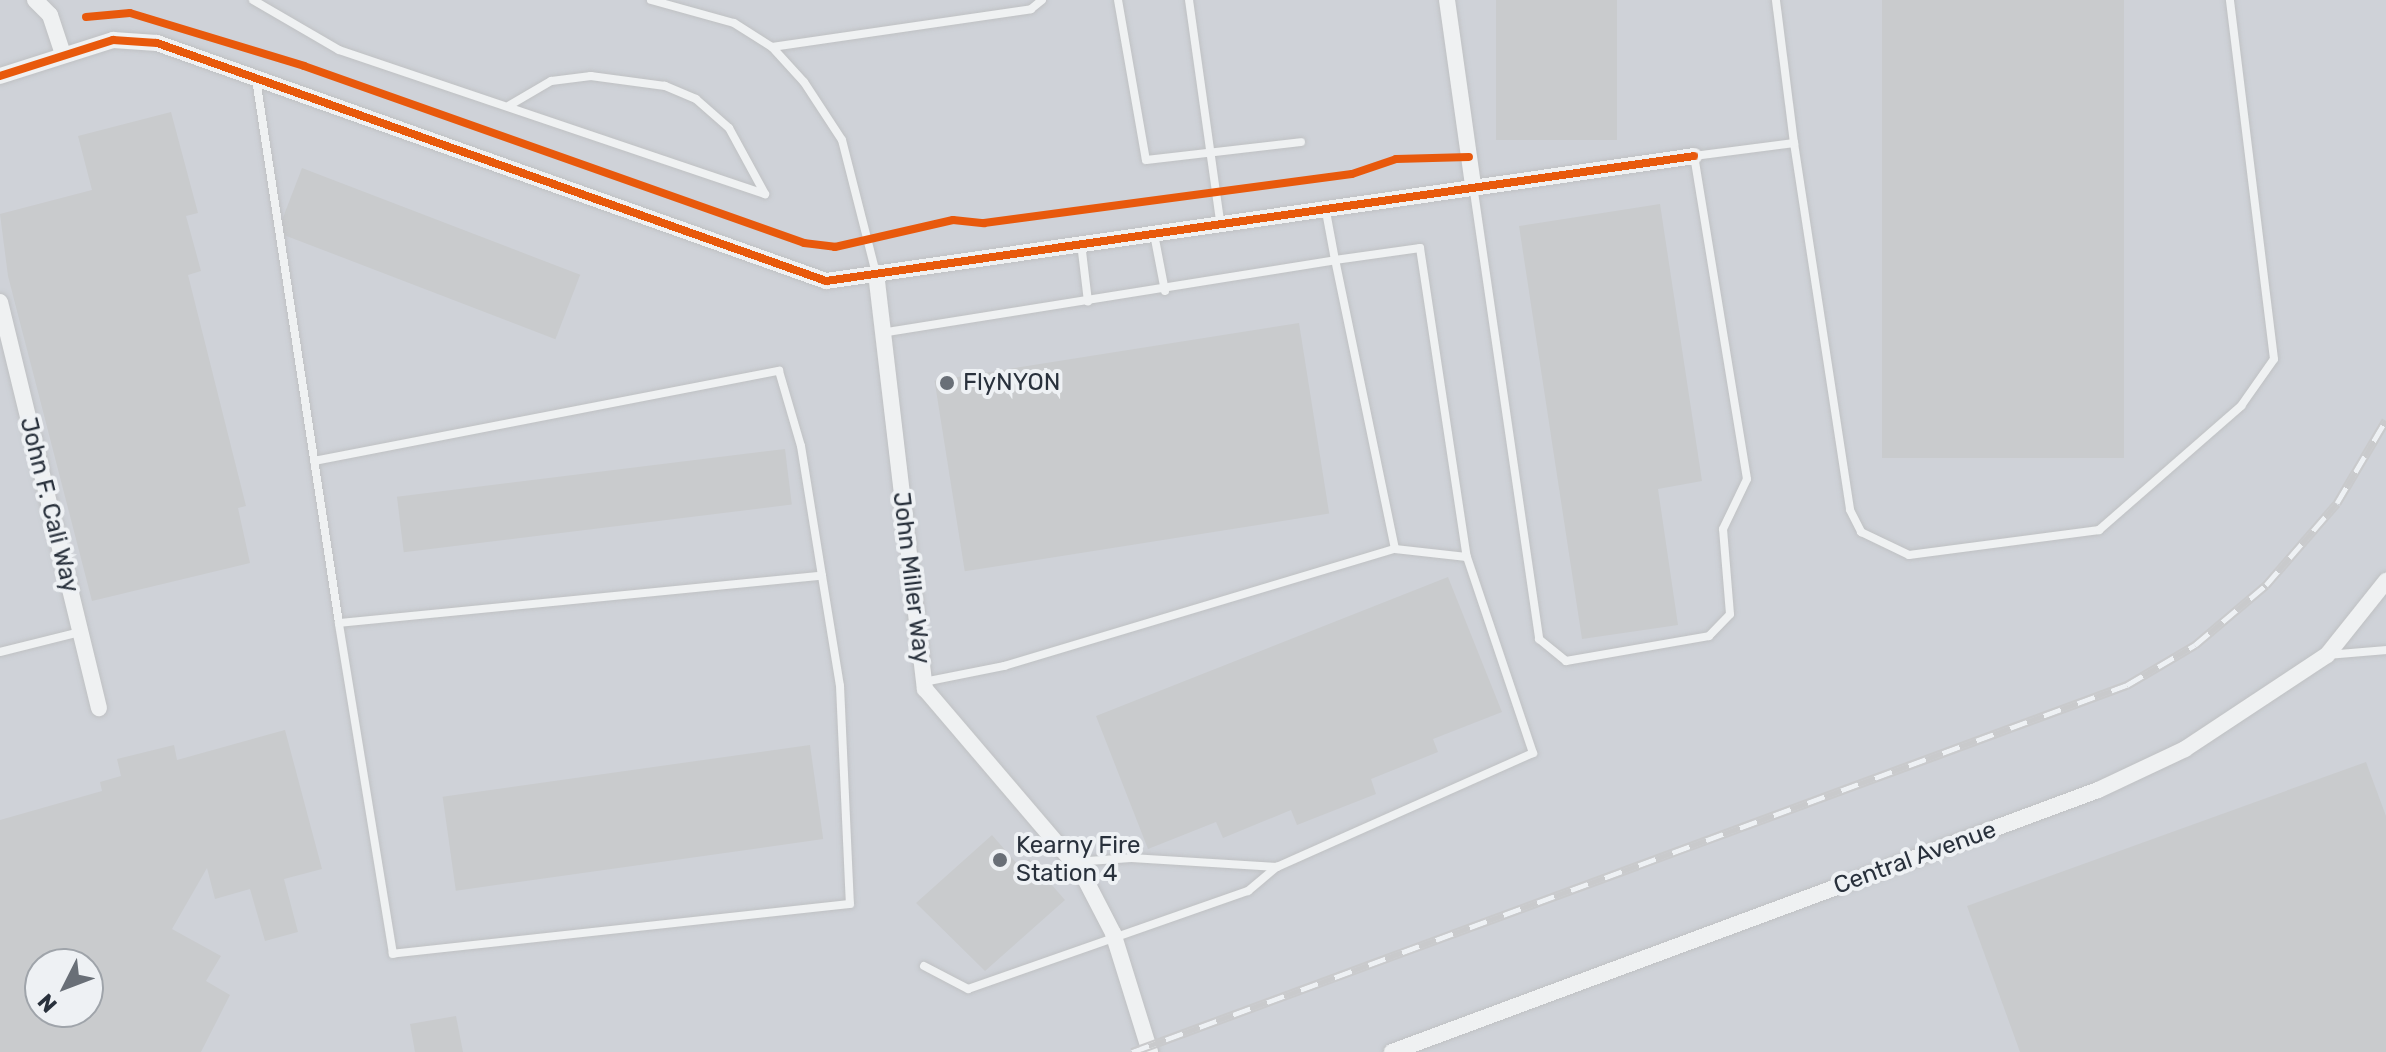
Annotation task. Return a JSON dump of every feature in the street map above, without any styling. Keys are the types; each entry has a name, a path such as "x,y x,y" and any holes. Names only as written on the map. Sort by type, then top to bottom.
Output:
{"street":[{"path":"35,0 53,7 63,54"},
{"path":"1447,0 1473,184"},
{"path":"0,76 113,40 157,43 781,270 826,281 1154,229 1694,156"},
{"name":"John Miller Way","path":"876,273 880,334 924,682 1073,862 1115,939 1150,1052"},
{"name":"John F. Cali Way","path":"0,302 99,708"},
{"name":"Central Avenue","path":"1392,1052 2098,790 2185,749 2327,655 2386,581"}],"lane":[{"path":"253,0 339,50 540,115 765,194 729,128 696,99 665,86 591,76 551,81 510,105"},
{"path":"651,0 734,23 772,47 842,140 876,273"},
{"path":"772,47 1031,9 1042,0"},
{"path":"1118,0 1141,155 1146,160 1301,142"},
{"path":"1189,0 1220,220"},
{"path":"1776,0 1794,143 1850,510 1861,532 1909,555 2099,530 2241,406 2274,359 2230,0"},
{"path":"256,79 314,461 339,623 393,954 850,904 840,686 801,446 779,371 314,461"},
{"path":"1473,184 1539,639 1566,661 1709,636 1730,614 1723,529 1747,479 1694,156 1794,143"},
{"path":"1325,206 1395,549"},
{"path":"1154,229 1165,291"},
{"path":"1081,240 1088,302"},
{"path":"880,334 1420,248 1467,557 1533,753 1277,867 1248,891 1115,939 968,989 924,966"},
{"path":"924,682 1004,666 1395,549 1467,557"},
{"path":"339,623 822,576"},
{"path":"0,652 81,632"},
{"path":"2327,655 2386,650"},
{"path":"1073,862 1131,858 1277,867"}],"shaded area":[{"path":"0,0 2386,0 2386,1052 0,1052"}],"building":[{"path":"1496,0 1617,0 1617,140 1496,140"},
{"path":"1882,0 2124,0 2124,458 1882,458"},
{"path":"171,112 198,213 186,216 201,271 188,275 246,506 238,508 250,563 92,601 8,276 0,214 92,190 78,136"},
{"path":"302,168 580,275 555,339 277,232"},
{"path":"1660,204 1702,481 1658,489 1678,625 1582,639 1519,226"},
{"path":"1299,323 1329,514 965,571 935,381"},
{"path":"785,449 792,505 404,552 397,497"},
{"path":"1448,577 1502,712 1433,739 1438,752 1371,779 1376,794 1297,825 1291,810 1223,838 1216,822 1148,849 1096,716"},
{"path":"285,730 322,869 284,879 298,932 265,941 250,889 215,899 207,868 172,929 221,956 206,981 230,995 201,1052 0,1052 0,820 102,791 100,782 121,776 117,759 174,745 177,760"},
{"path":"810,745 823,839 456,891 443,797"},
{"path":"2366,762 2386,816 2386,1052 2020,1052 1967,906"},
{"path":"992,835 1020,867 1029,859 1065,900 985,971 916,903"},
{"path":"456,1016 463,1052 415,1052 410,1024"}],"railway":[{"path":"1132,1052 2127,685 2195,645 2266,585 2337,503 2386,420"}],"cycle path":[{"path":"86,17 130,13 304,66 804,243 835,247 953,220 984,223 1352,174 1396,159 1469,157"},
{"path":"0,76 113,40 157,43 826,281 1694,156"}],"place":[{"name":"FlyNYON","path":"947,383"},
{"name":"Kearny Fire Station 4","path":"1000,860"}]}
